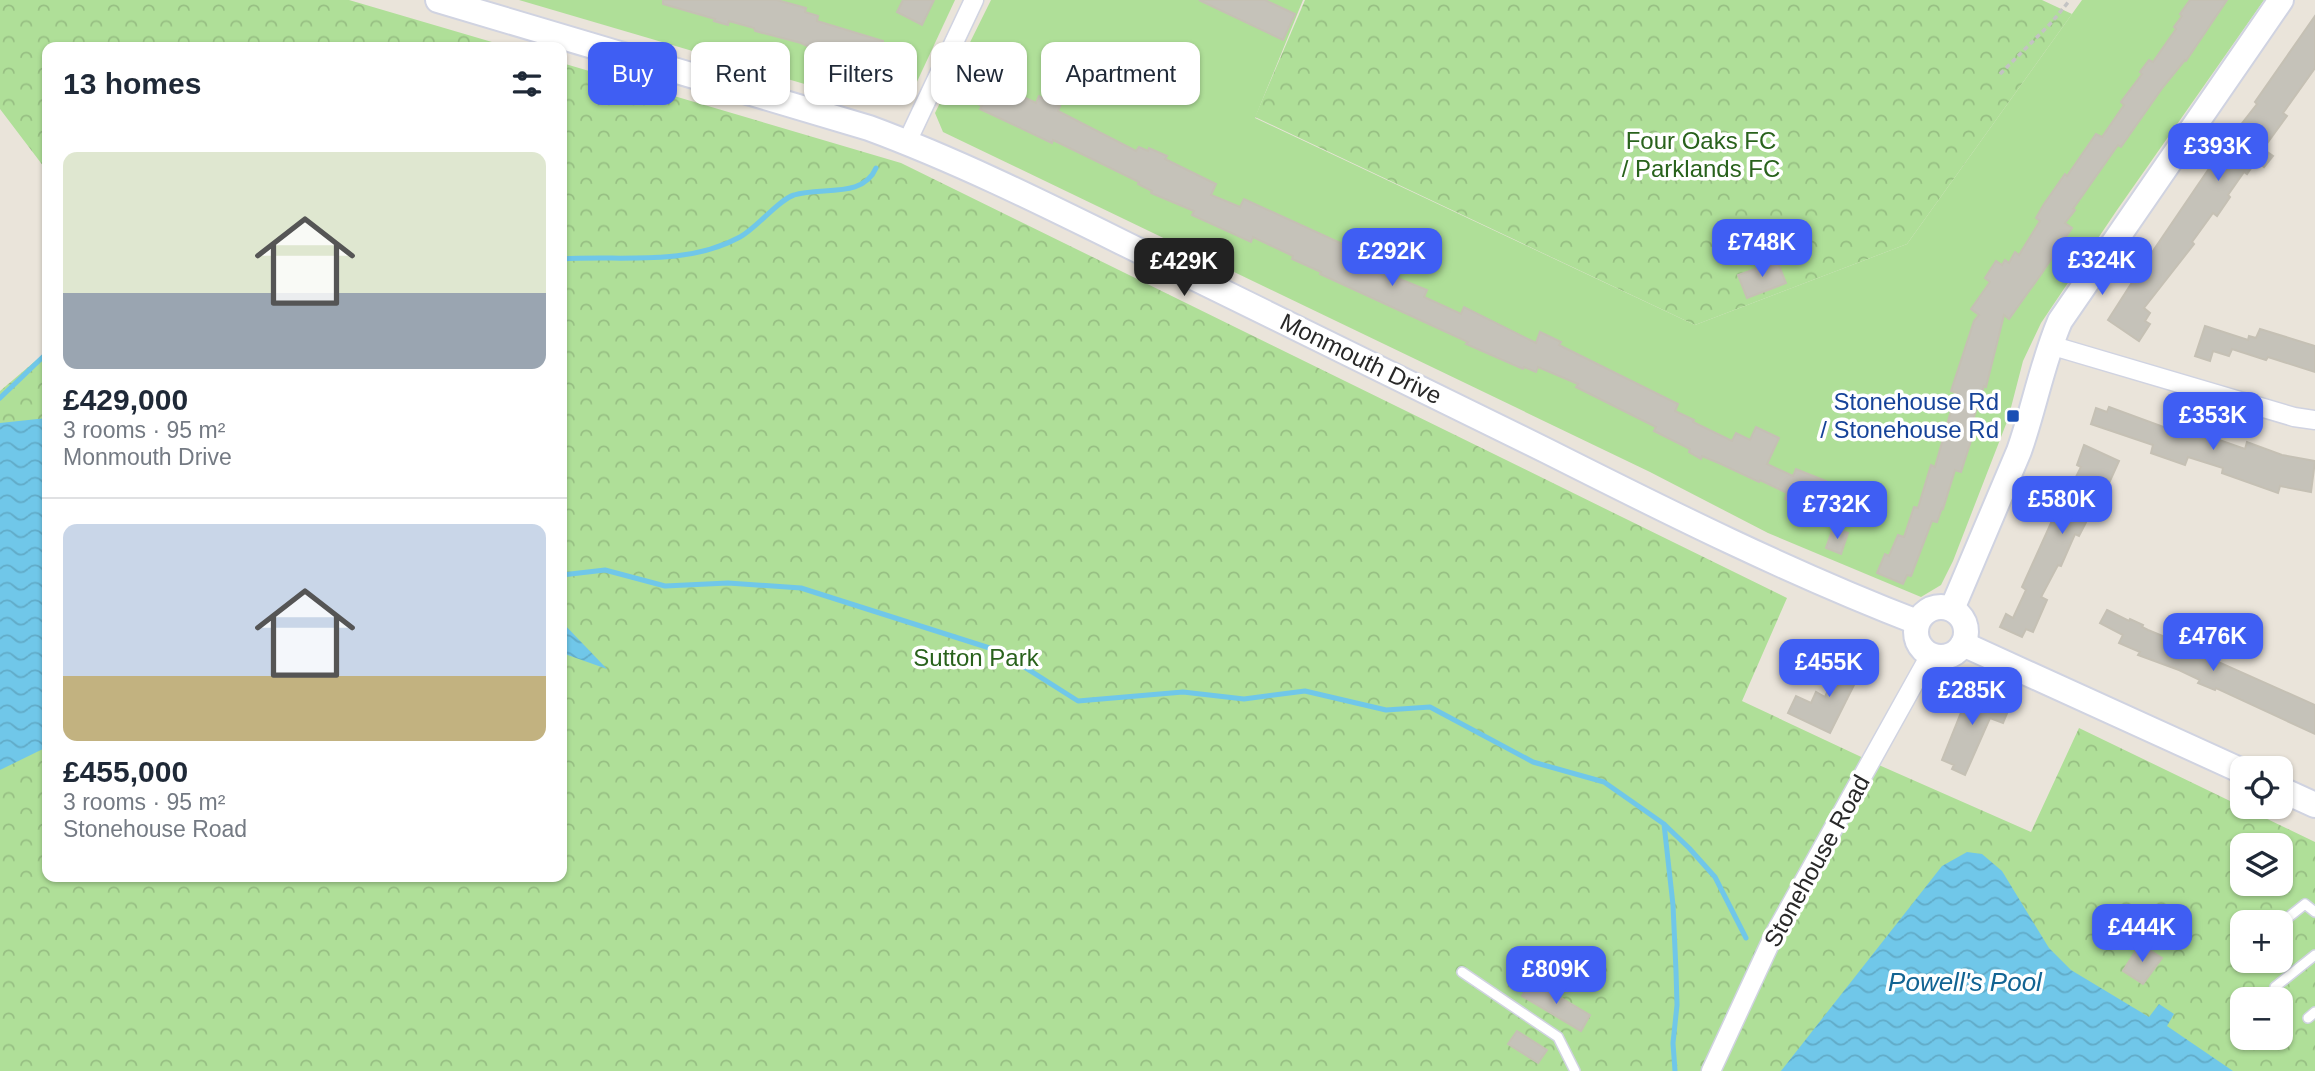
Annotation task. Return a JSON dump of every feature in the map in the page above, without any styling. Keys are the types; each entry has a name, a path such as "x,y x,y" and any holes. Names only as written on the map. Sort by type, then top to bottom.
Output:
{"street":[{"name":"Monmouth Drive","path":"438,0 869,128 907,142 1055,210 1691,523 1862,601 1917,622"},
{"path":"907,142 974,0"},
{"path":"1952,609 2019,451 2050,345 2060,321 2281,0"},
{"path":"2050,345 2315,420"},
{"path":"1938,606 1952,609 1962,618 1966,631 1963,644 1956,652 1945,657 1930,655 1918,644 1915,634 1917,622 1926,611 1938,606"},
{"path":"1963,644 2230,766"},
{"name":"Stonehouse Road","path":"1711,1071 1774,935 1930,655"},
{"path":"2293,795 2315,805"}],"lane":[{"path":"2293,914 2305,904 2315,912"},
{"path":"2275,987 2315,955"},
{"path":"1462,972 1558,1037 1575,1071"}],"path":[{"path":"2000,74 2070,0"}],"green space":[{"path":"0,0 349,0 492,42 42,42 42,164 0,109"},
{"path":"519,0 955,0 935,42 931,42 931,52 917,82 917,42 804,42 804,84 790,80 790,42 691,42 691,51 677,46 677,42 662,42"},
{"path":"991,0 1303,0 1255,118 1695,325 1907,244 2082,0 2264,0 2041,323 2023,361 2008,419 1953,561 1941,585 1921,597 1768,533 1650,472 943,132 935,113 939,105 1027,105 1027,42 970,42"},
{"name":"Four Oaks FC / Parklands FC","path":"1305,0 2042,0 2072,14 1907,244 1695,325 1255,117"},
{"name":"Sutton Park","path":"567,64 588,71 588,105 677,105 677,97 691,101 691,105 704,105 901,163 1787,598 1742,701 1872,762 2031,832 2079,728 2230,801 2230,819 2267,819 2315,842 2315,1071 0,1071 0,391 42,355 42,882 567,882"}],"water":[{"path":"42,419 42,749 0,770 0,423"},
{"path":"567,627 607,669 567,655"},
{"name":"Powell's Pool","path":"1967,852 1982,854 2002,871 2049,948 2071,970 2149,1017 2159,1004 2174,1014 2167,1026 2233,1071 1781,1071 1942,866"}],"building":[{"path":"663,0 777,0 806,8 805,12 818,16 817,21 883,42 804,42 804,44 729,21 728,25 714,21 715,19 663,4"},
{"path":"903,0 934,0 922,25 897,12"},
{"path":"1199,0 1265,0 1295,14 1283,40"},
{"path":"2190,0 2227,0 2186,61 2163,87 2121,147 2118,145 2073,209 2075,210 2065,223 2072,228 2042,273 2009,319 2004,315 1986,387 1984,386 1973,420 1977,422 1961,472 1955,470 1943,509 1937,522 1932,521 1911,576 1907,575 1903,584 1877,573 1885,554 1889,556 1898,535 1904,537 1914,507 1918,508 1931,465 1935,467 1956,393 1951,391 1974,321 1979,315 1971,309 1990,282 1985,278 1996,261 2002,265 2005,260 2009,263 2015,252 2019,255 2040,221 2036,218 2044,204 2096,134 2102,137 2124,105 2121,102 2142,74 2140,72 2149,60 2153,62 2176,29 2174,27 2182,16 2180,14"},
{"path":"2315,16 2315,68 2283,113 2287,116 2263,149 2273,156 2264,167 2256,161 2247,174 2244,172 2217,216 2213,213 2192,242 2194,244 2144,308 2150,313 2145,321 2150,324 2139,341 2108,320"},
{"path":"1039,96 1041,105 1058,105 1058,111 1136,151 1139,147 1148,151 1149,148 1167,156 1165,159 1216,184 1211,195 1240,207 1244,199 1347,246 1345,251 1351,259 1427,290 1424,297 1461,314 1464,307 1536,343 1540,332 1561,342 1559,345 1678,404 1675,411 1732,441 1736,433 1750,440 1756,427 1779,438 1767,464 1793,476 1796,469 1826,481 1815,510 1785,499 1787,493 1760,480 1759,482 1702,456 1701,459 1689,452 1690,449 1654,431 1656,427 1576,387 1578,384 1538,367 1536,372 1524,367 1523,369 1466,344 1468,342 1320,274 1321,272 1292,259 1293,256 1253,237 1251,242 1192,215 1194,211 1151,193 1152,191 1138,184 1139,182 1053,140 1052,143 980,109 980,105 1027,105 1027,99 1036,103"},
{"path":"1777,261 1786,283 1747,298 1738,275"},
{"path":"2205,326 2248,340 2249,336 2256,338 2260,329 2315,346 2315,372 2232,349 2229,356 2213,351 2210,361 2195,356"},
{"path":"2109,407 2177,432 2179,426 2245,449 2247,442 2282,455 2315,461 2311,492 2280,486 2278,493 2222,473 2223,468 2188,457 2185,465 2151,453 2153,445 2091,424 2096,408 2107,412"},
{"path":"2084,445 2119,461 2105,492 2102,491 2079,536 2075,534 2061,566 2058,565 2041,597 2047,600 2033,632 2026,629 2022,637 2000,627 2006,614 2013,618 2026,590 2022,587 2055,514 2057,515 2081,467 2077,465"},
{"path":"1833,528 1848,533 1841,554 1826,548"},
{"path":"2107,610 2315,705 2315,734 2216,688 2215,690 2198,683 2200,680 2179,670 2138,655 2140,652 2119,643 2123,635 2100,623"},
{"path":"1842,658 1863,667 1830,733 1788,713 1796,696 1811,703 1816,692 1825,697"},
{"path":"1962,688 2010,706 2003,723 1990,718 1965,775 1952,769 1954,765 1942,760 1962,710 1955,707"},
{"path":"2140,944 2162,958 2143,984 2123,971"},
{"path":"1531,980 1590,1015 1581,1031 1522,996"},
{"path":"1517,1031 1547,1050 1538,1063 1508,1044"}],"waterway":[{"path":"567,259 652,258 697,253 747,233 774,208 794,195 851,188 870,178 876,168"},
{"path":"0,398 42,358"},
{"path":"567,574 605,570 665,586 728,583 801,588 999,651 1078,701 1183,692 1244,699 1305,691 1386,710 1430,707 1533,762 1604,782 1664,824 1673,905 1676,971 1677,1005 1673,1043 1675,1071"},
{"path":"1665,825 1715,877 1746,938"}],"place":[{"name":"Stonehouse Rd / Stonehouse Rd","path":"2013,416"}]}
